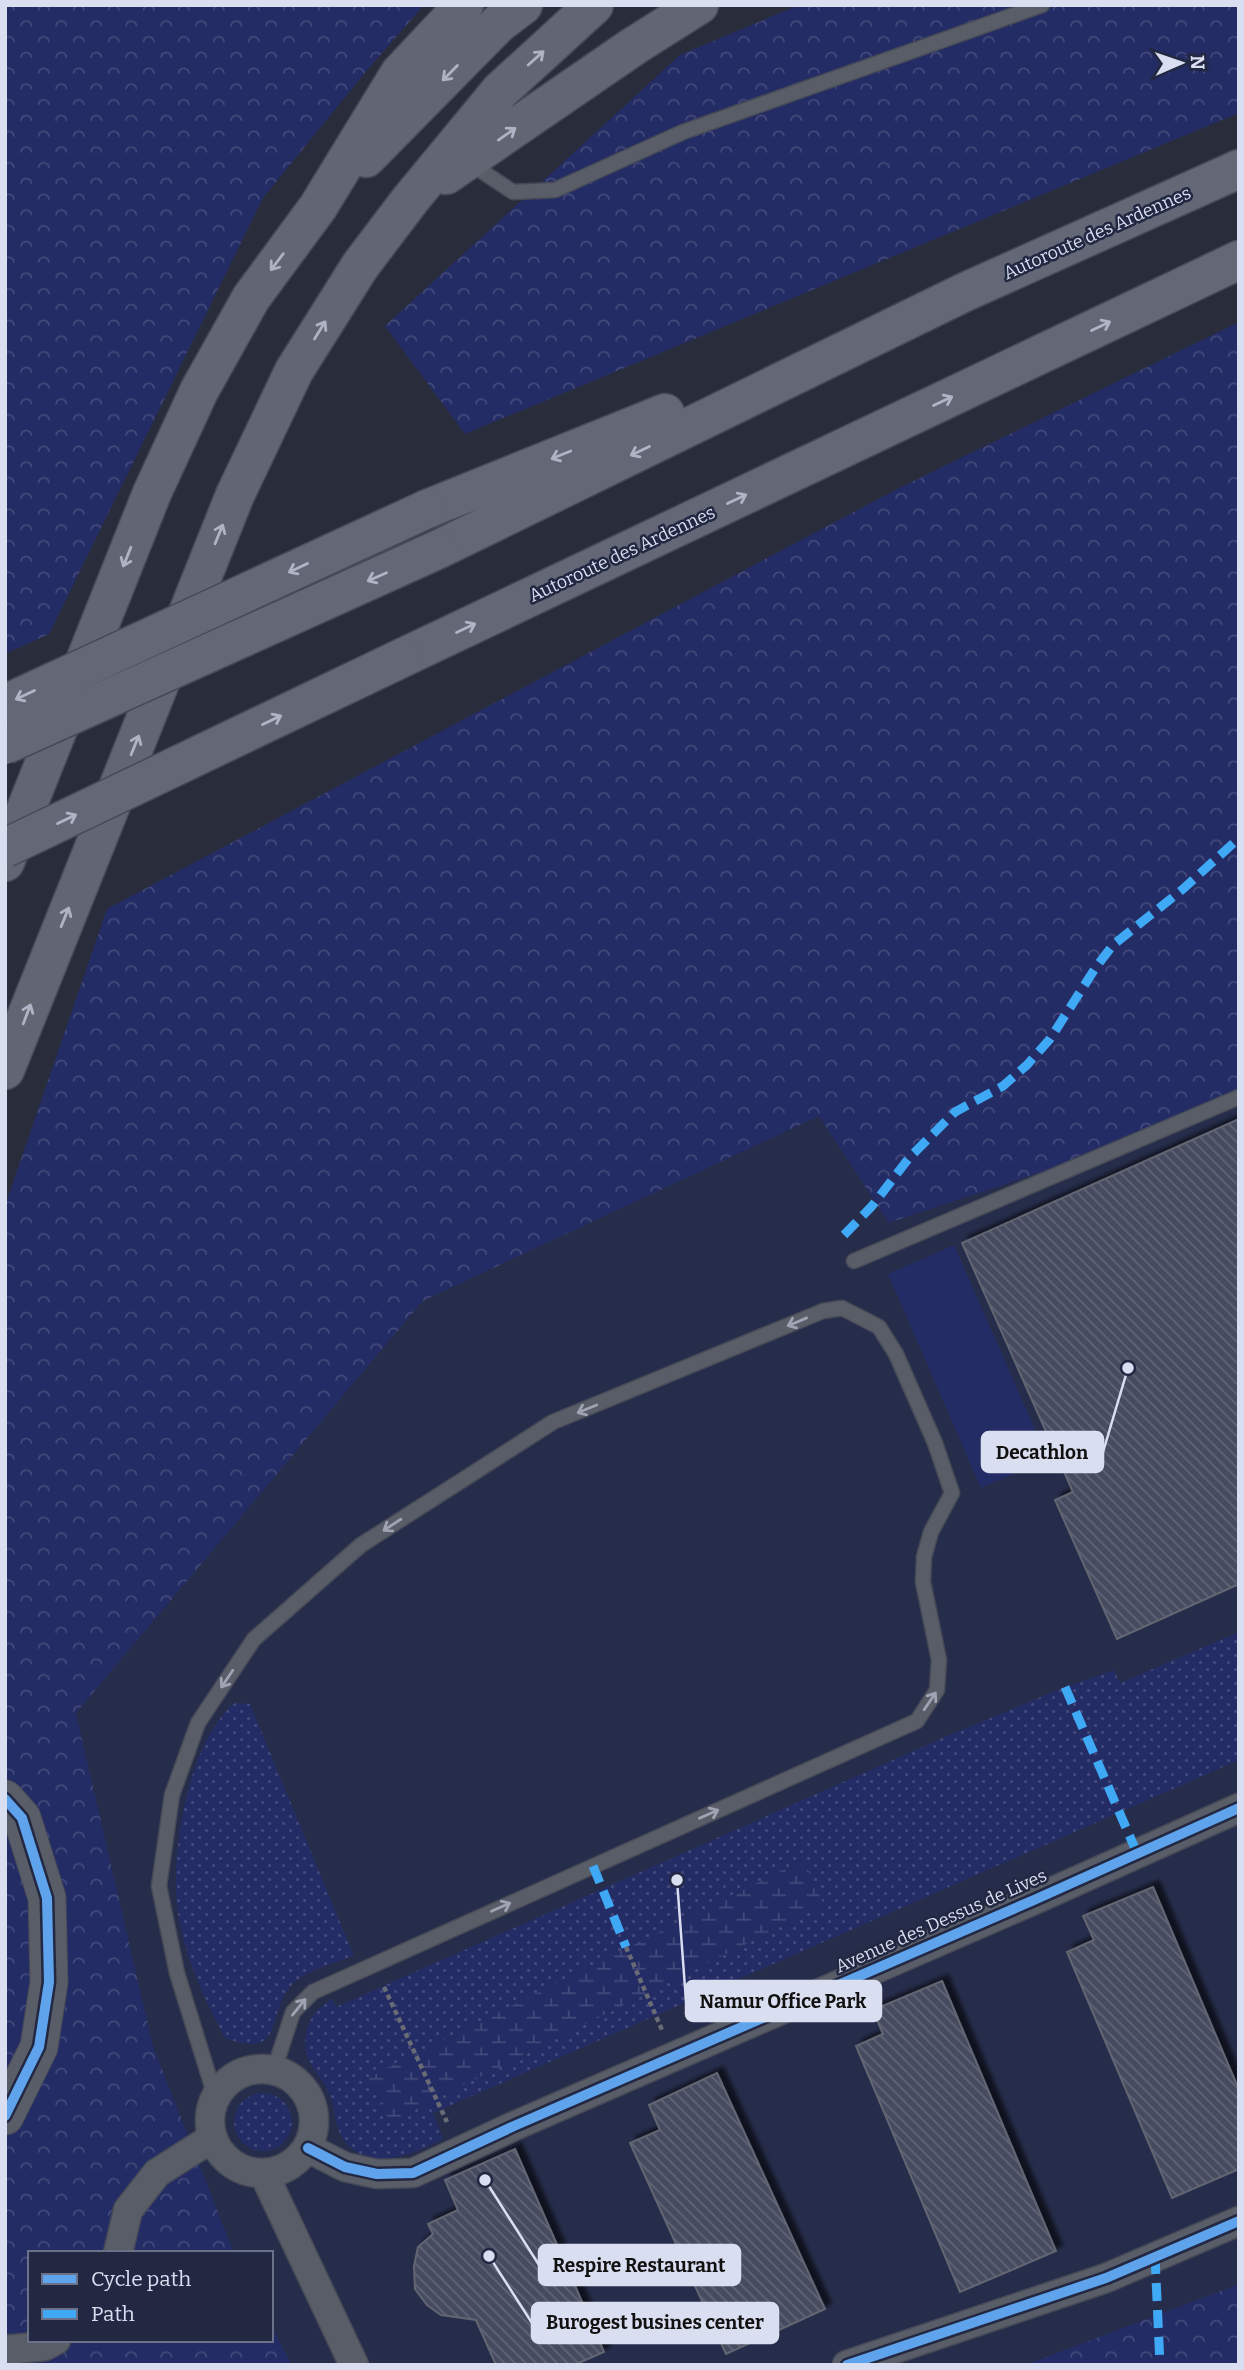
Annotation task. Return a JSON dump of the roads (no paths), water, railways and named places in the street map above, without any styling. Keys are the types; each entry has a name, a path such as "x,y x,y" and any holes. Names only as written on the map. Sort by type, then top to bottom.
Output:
{"highway":[{"name":"Autoroute des Ardennes","path":"5,745 439,549 965,292 1239,169"},
{"name":"Autoroute des Ardennes","path":"5,848 1239,260"},
{"path":"5,704 427,509 965,292"}],"main road":[{"path":"5,862 152,493 199,391 250,298 318,207 400,73 464,5"},
{"path":"318,207 498,24 523,5"},
{"path":"5,1070 235,495 294,372 360,266 410,201 500,91 594,5"},
{"path":"410,201 622,54 699,5"}],"street":[{"path":"5,1799 22,1818 47,1898 49,1982 39,2047 5,2116"},
{"name":"Avenue des Dessus de Lives","path":"307,2148 345,2167 377,2174 413,2173 514,2126 1239,1808"},
{"path":"260,2068 274,2070 295,2080 307,2093 314,2110 314,2129 307,2148 298,2161 282,2170 264,2174 246,2172 229,2163 212,2138 209,2114 215,2096 226,2082 242,2072 260,2068"},
{"path":"118,2251 128,2210 156,2173 212,2138"},
{"path":"264,2174 354,2365"},
{"path":"847,2365 1107,2278 1239,2221"},
{"path":"5,2350 46,2346 53,2342"}],"lane":[{"path":"467,162 513,192 555,190 683,132 1042,5"},
{"path":"853,1261 1239,1097"},
{"path":"215,2096 177,1973 159,1886 172,1795 198,1723 254,1639 361,1545 553,1422 823,1311 842,1308 879,1327 896,1354 935,1443 951,1493 931,1532 924,1557 923,1582 939,1660 937,1690 916,1721 313,1992 293,2012 274,2070"}],"place":[{"name":"Decathlon","path":"1128,1368"},
{"name":"Namur Office Park","path":"677,1880"},
{"name":"Respire Restaurant","path":"485,2180"},
{"name":"Burogest busines center","path":"489,2256"}]}
